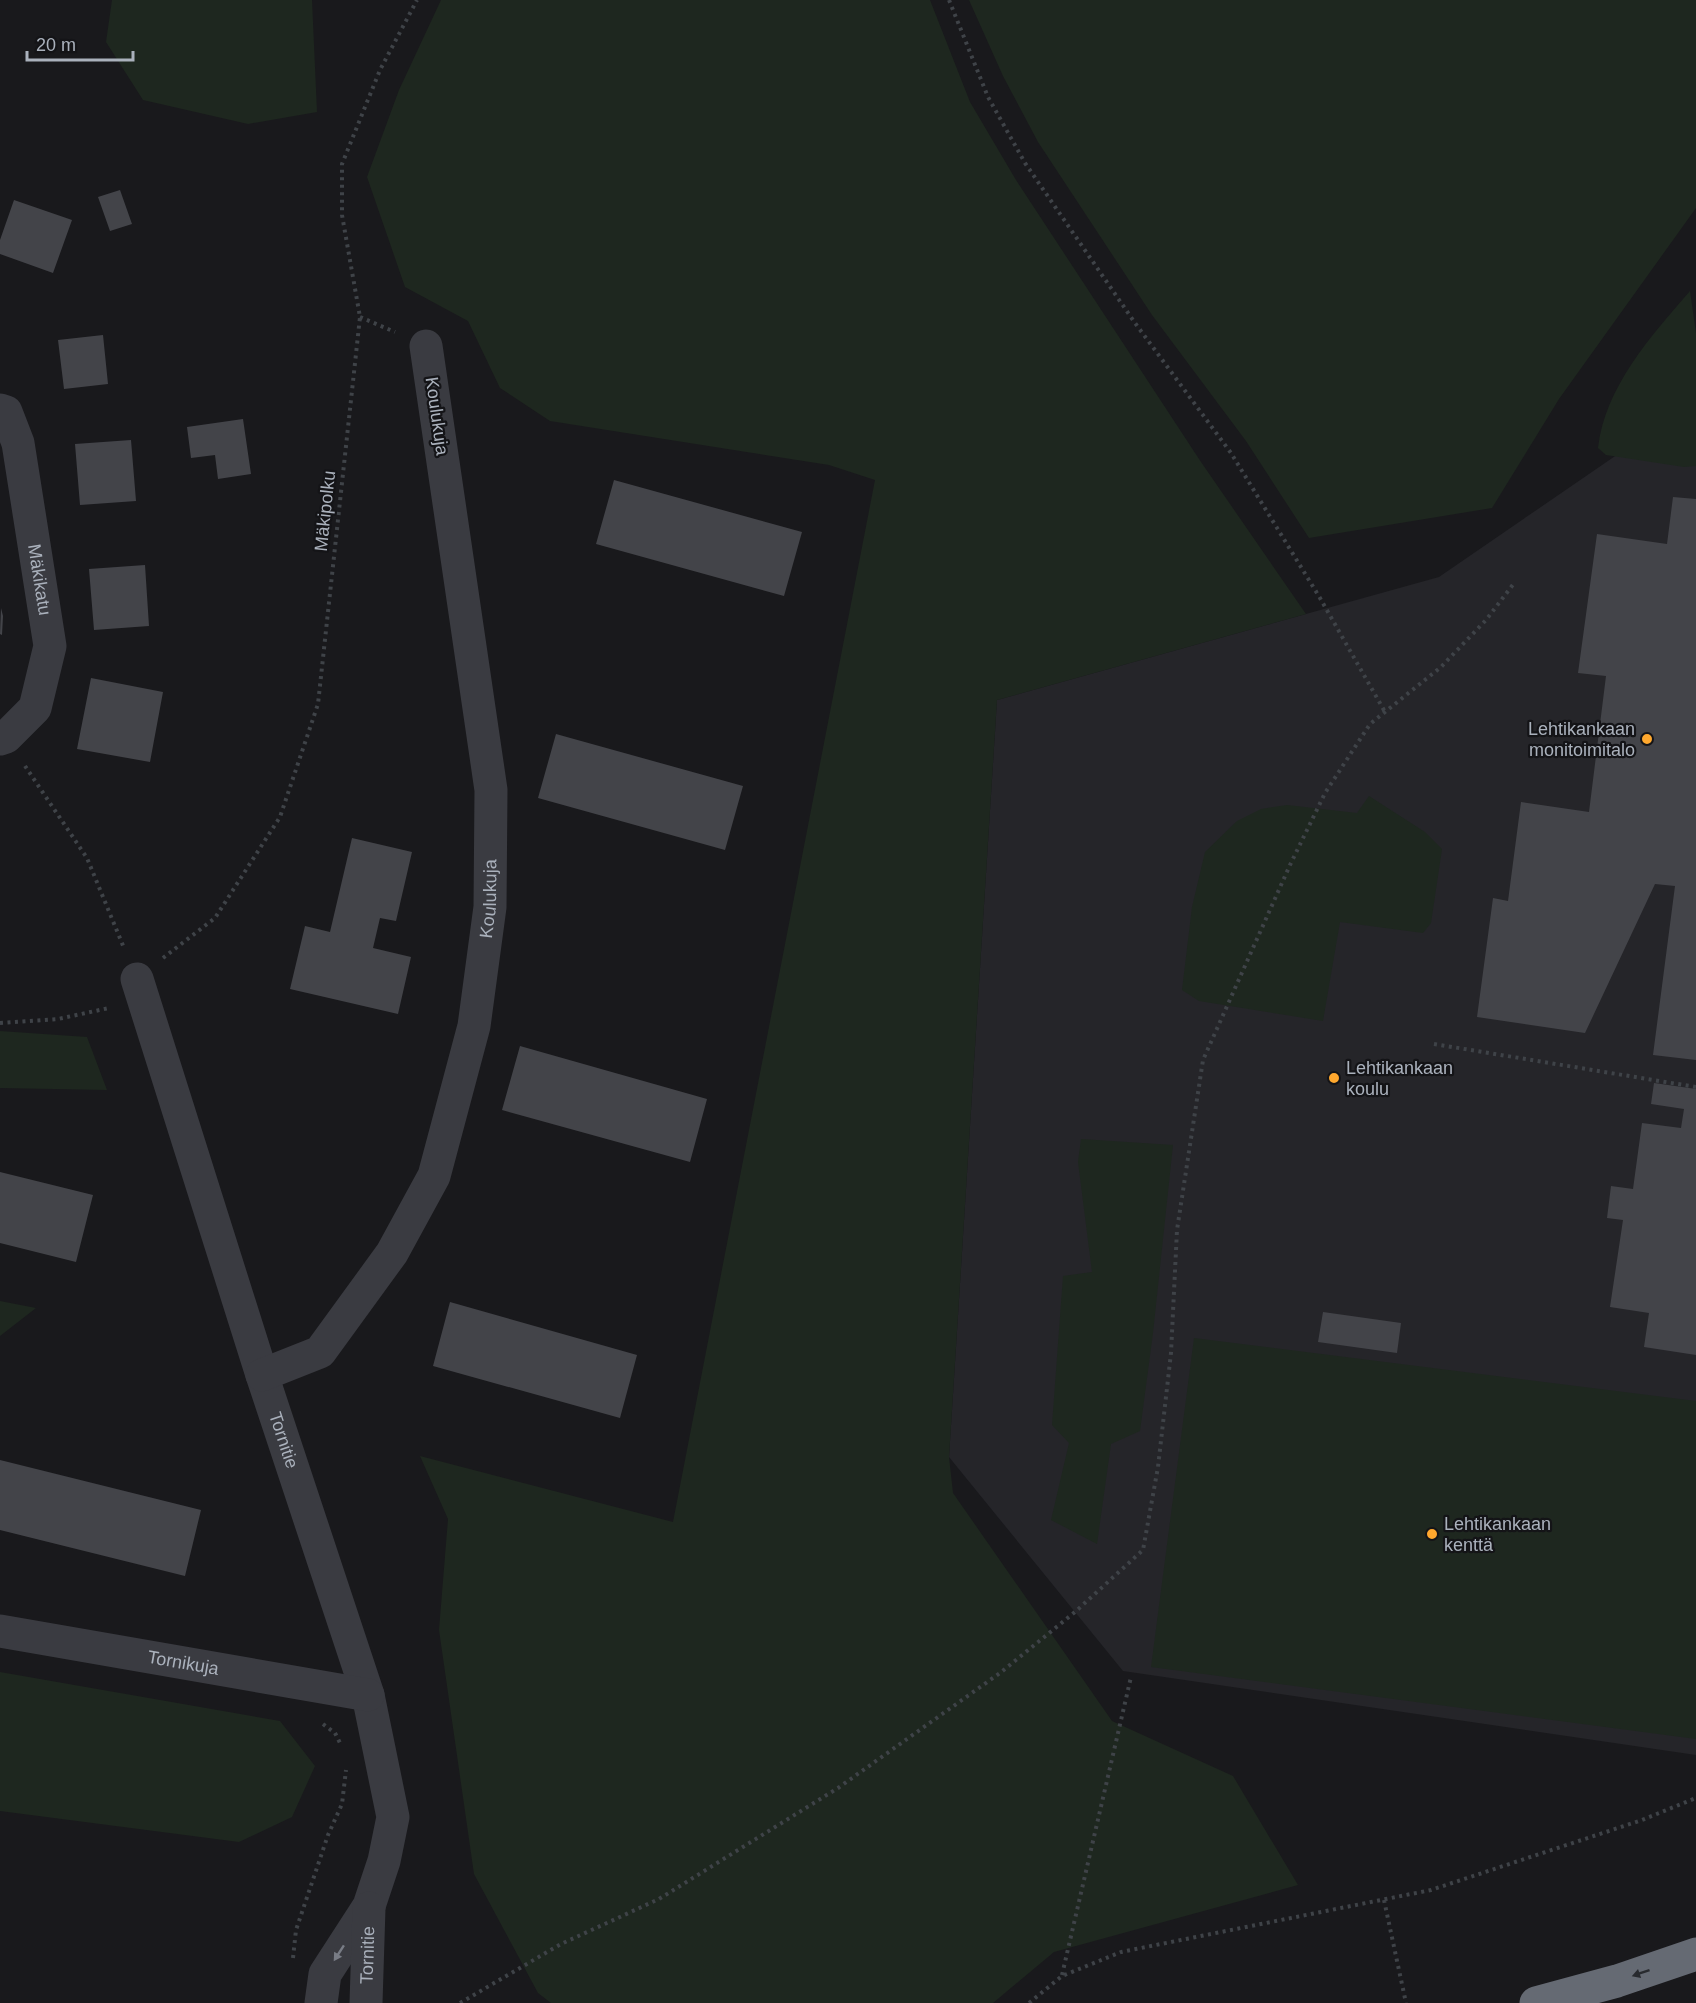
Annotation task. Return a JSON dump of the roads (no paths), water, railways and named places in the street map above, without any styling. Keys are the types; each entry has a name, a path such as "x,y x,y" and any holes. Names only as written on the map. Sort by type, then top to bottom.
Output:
{"highway":[{"path":"1536,2003 1617,1982 1696,1954"}],"street":[{"name":"Koulukuja","path":"262,1375 320,1352 392,1253 434,1176 474,1026 490,907 490,790 426,346"},
{"name":"Mäkikatu","path":"0,410 6,412 18,443 50,646 35,708 3,738"},
{"name":"Tornitie","path":"140,990 262,1375 368,1695 393,1817 384,1861 369,1906 325,1974 321,2003"},
{"name":"Tornikuja","path":"0,1631 368,1695"},
{"name":"Tornitie","path":"366,2003 369,1906"}],"place":[{"name":"Lehtikankaan monitoimitalo","path":"1647,739"},
{"name":"Lehtikankaan koulu","path":"1334,1078"},
{"name":"Lehtikankaan kenttä","path":"1432,1534"}]}
